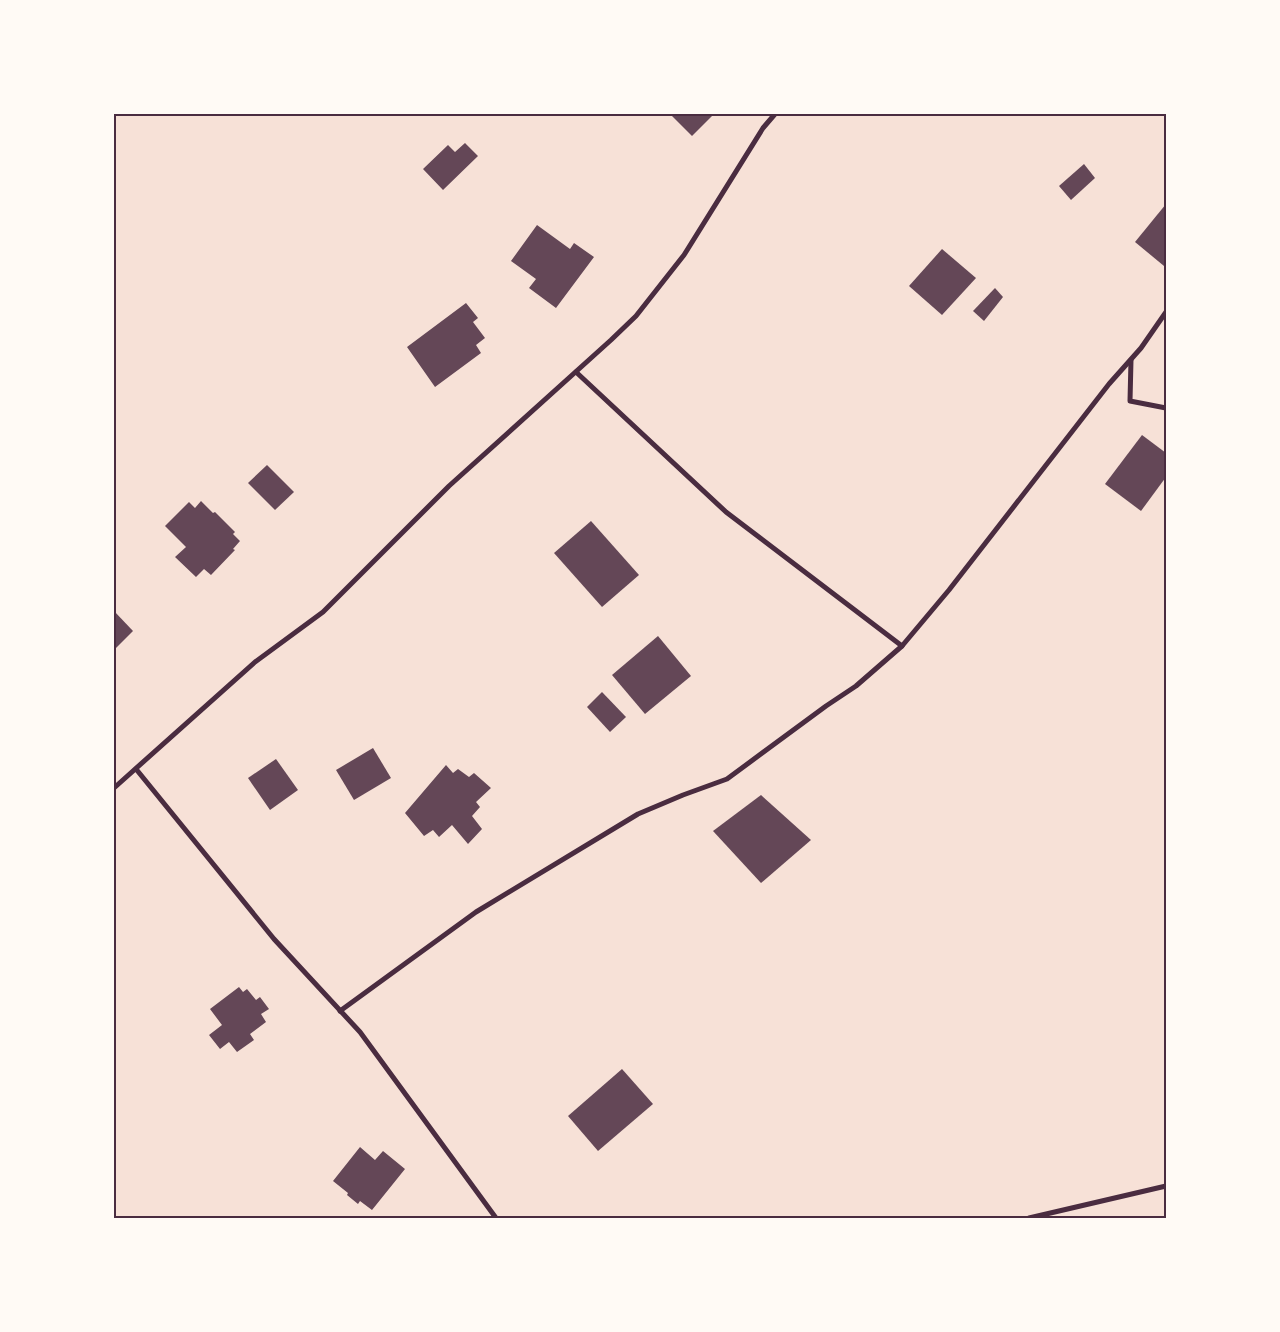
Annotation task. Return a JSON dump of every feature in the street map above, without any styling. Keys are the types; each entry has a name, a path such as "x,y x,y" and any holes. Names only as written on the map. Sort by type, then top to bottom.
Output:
{"street":[{"path":"114,788 254,662 323,612 449,486 636,316 684,255 763,128 775,114"},
{"path":"340,1011 476,912 638,814 728,779 856,686 902,646 949,590 1109,384 1141,348 1166,312"},
{"path":"1131,360 1130,402 1166,408"},
{"path":"576,372 726,512 902,646"},
{"path":"136,769 274,940 360,1032 496,1218"},
{"path":"1029,1218 1166,1186"}],"building":[{"path":"670,114 714,114 692,136"},
{"path":"465,143 478,156 443,190 423,169 448,145 455,152"},
{"path":"1084,164 1095,178 1071,200 1059,186"},
{"path":"1166,204 1166,264 1164,266 1135,242"},
{"path":"537,225 570,249 574,243 594,257 556,308 529,288 536,279 511,261"},
{"path":"942,249 976,278 942,315 909,286"},
{"path":"995,288 1003,297 984,321 973,311"},
{"path":"466,303 478,318 473,322 485,338 476,345 481,353 435,387 407,347"},
{"path":"1142,435 1166,453 1166,477 1141,511 1105,484"},
{"path":"267,465 294,492 275,510 248,483"},
{"path":"201,501 235,532 233,534 240,541 233,549 235,550 211,575 204,569 196,577 175,557 186,547 165,526 189,502 195,508"},
{"path":"591,521 639,575 602,607 554,553"},
{"path":"114,611 133,631 114,650"},
{"path":"658,636 691,676 645,714 612,675"},
{"path":"602,692 626,717 610,732 587,707"},
{"path":"373,748 391,778 354,800 336,770"},
{"path":"276,759 298,790 270,810 248,778"},
{"path":"446,765 453,773 458,769 469,777 474,773 491,788 476,802 480,807 472,816 482,829 468,844 452,825 439,837 433,830 424,836 405,813"},
{"path":"761,795 811,840 761,883 713,831"},
{"path":"239,987 243,992 247,989 256,1000 260,997 269,1009 261,1014 266,1022 250,1034 254,1040 237,1052 229,1042 220,1049 209,1035 222,1025 210,1009"},
{"path":"622,1069 653,1104 598,1151 568,1116"},
{"path":"360,1147 375,1160 383,1151 405,1169 372,1210 360,1201 358,1204 333,1181"}]}
